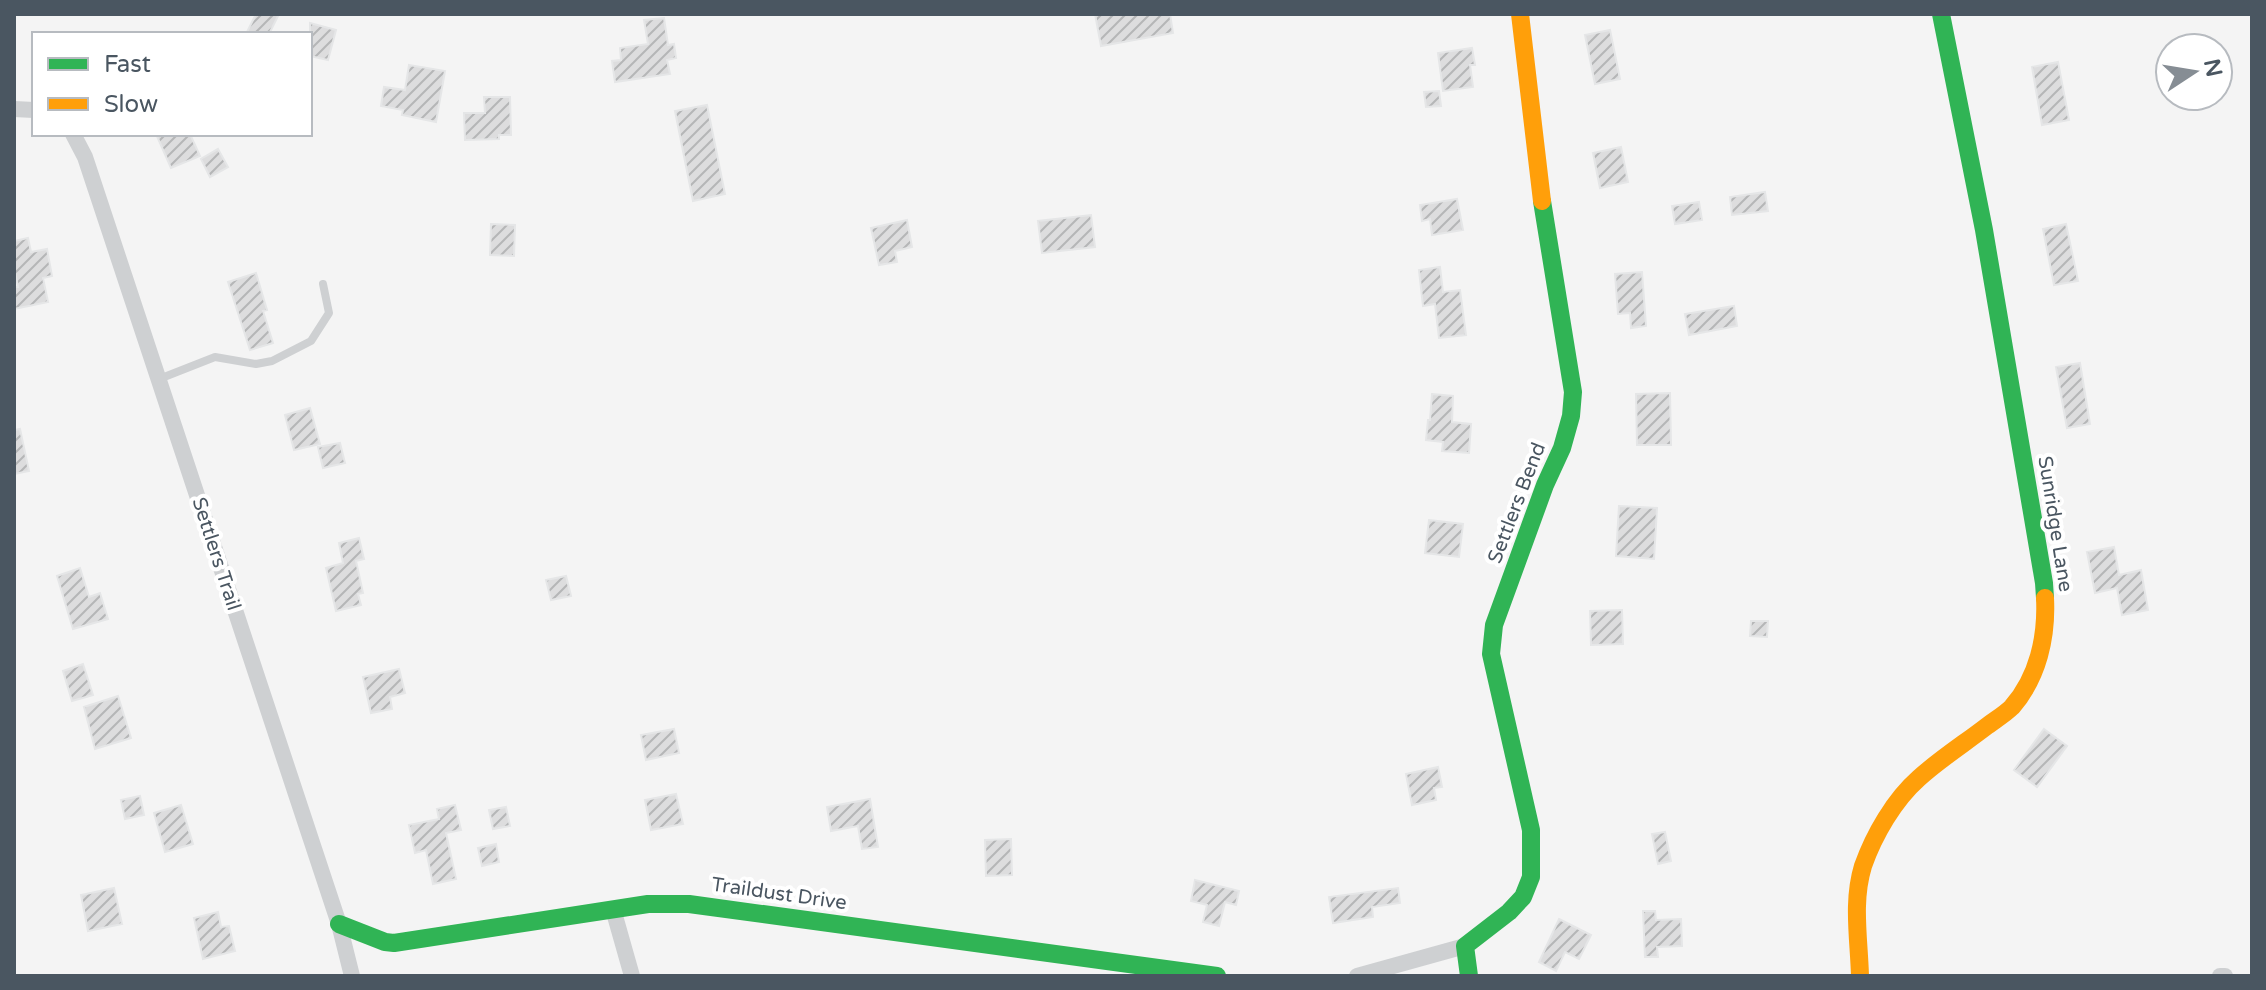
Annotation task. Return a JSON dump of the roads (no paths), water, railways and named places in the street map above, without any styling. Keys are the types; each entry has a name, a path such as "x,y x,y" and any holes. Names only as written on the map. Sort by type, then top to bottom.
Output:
{"street":[{"name":"Settlers Bend","path":"1465,946 1509,912 1523,897 1531,877 1531,830 1491,654 1494,625 1545,485 1562,448 1571,416 1573,392 1538,177 1520,14"},
{"name":"Sunridge Lane","path":"1860,976 1859,882 1870,848 1905,793 1918,779 2010,709 2026,688 2039,658 2046,624 2044,583 1984,230 1941,14"},
{"name":"Settlers Trail","path":"74,136 85,157 159,379 339,924 352,976"},
{"name":"Traildust Drive","path":"339,924 394,943 648,904 689,904 1217,976"},
{"path":"613,909 632,976"},
{"path":"1357,976 1465,946 1469,976"}],"lane":[{"path":"159,379 215,357 256,364 291,353 311,341 329,313 323,284"}]}
